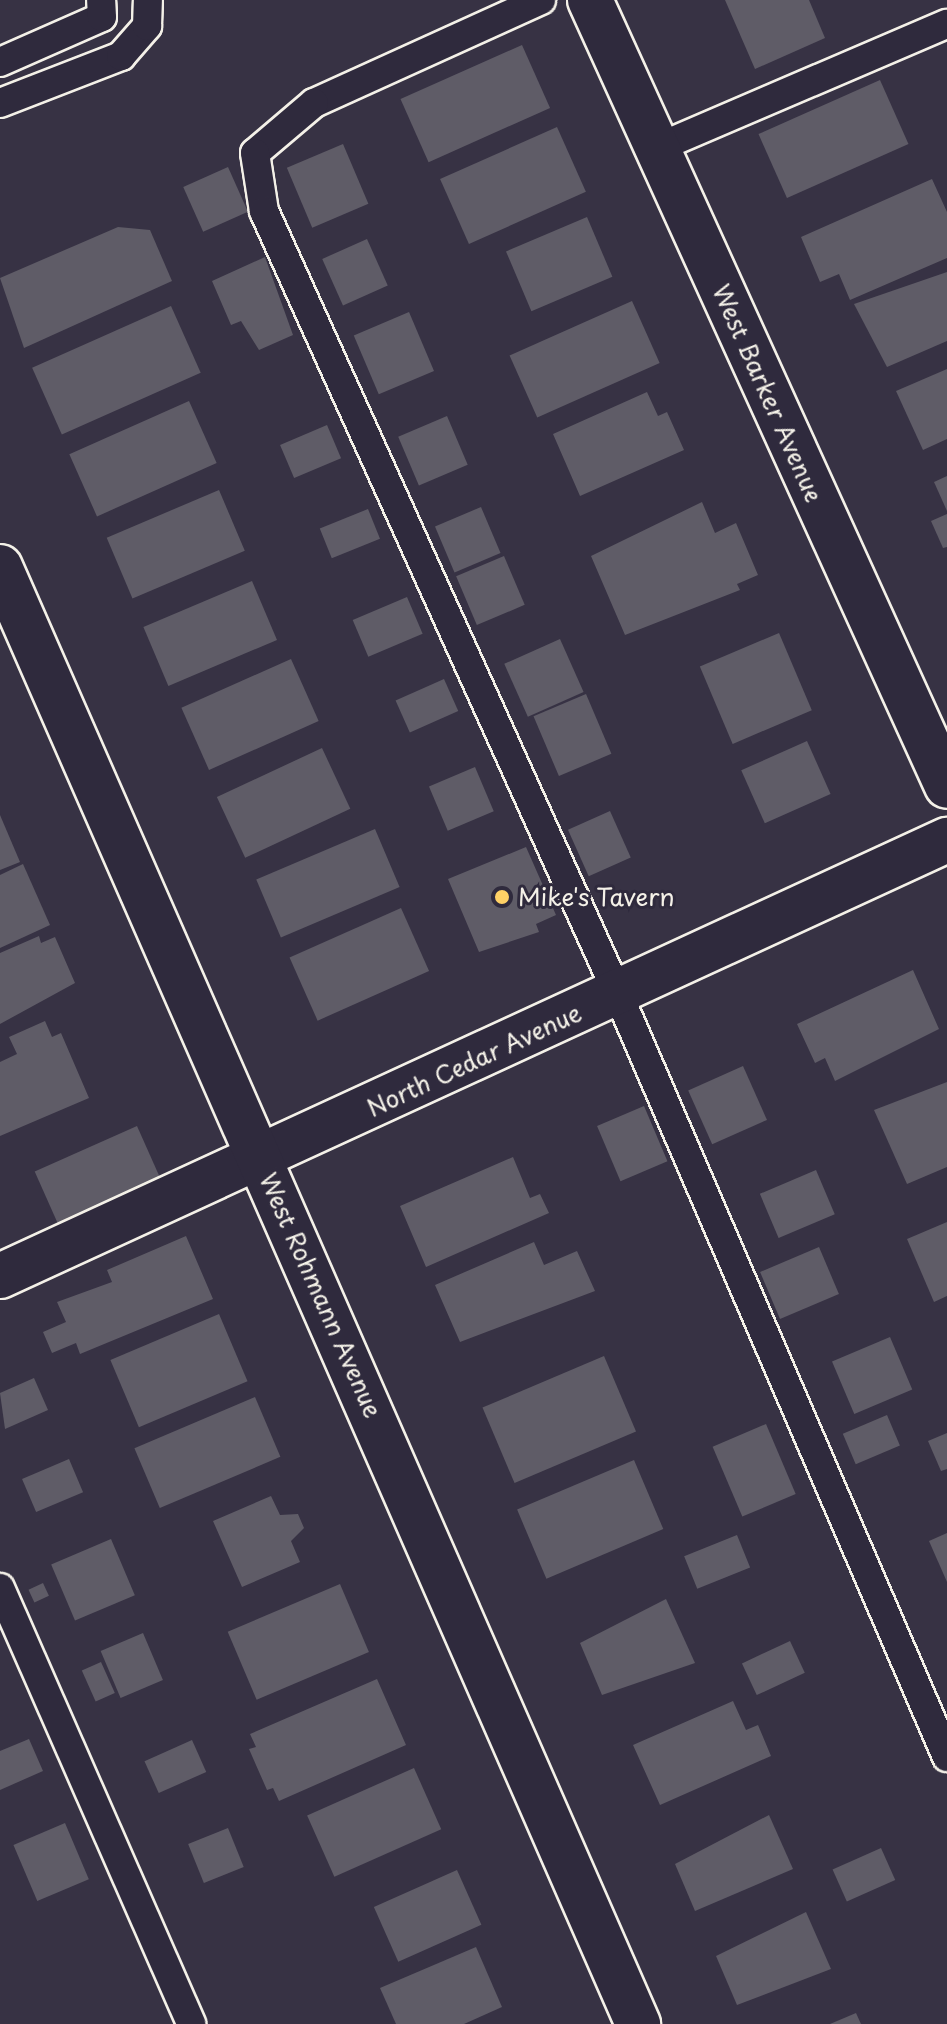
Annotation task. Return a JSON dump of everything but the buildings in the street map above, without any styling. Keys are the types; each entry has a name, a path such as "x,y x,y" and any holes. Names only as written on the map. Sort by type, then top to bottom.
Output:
{"street":[{"name":"West Barker Avenue","path":"590,0 947,786"},
{"name":"West Rohmann Avenue","path":"0,567 638,2024"},
{"name":"North Cedar Avenue","path":"0,1276 262,1160 947,840"}],"lane":[{"path":"0,62 102,17 101,0"},
{"path":"0,103 121,56 147,26 148,0"},
{"path":"541,0 314,103 255,153 264,211 618,994 947,1757"},
{"path":"657,148 947,24"},
{"path":"0,1588 191,2024"}],"place":[{"name":"Mike's Tavern","path":"502,897"}]}
